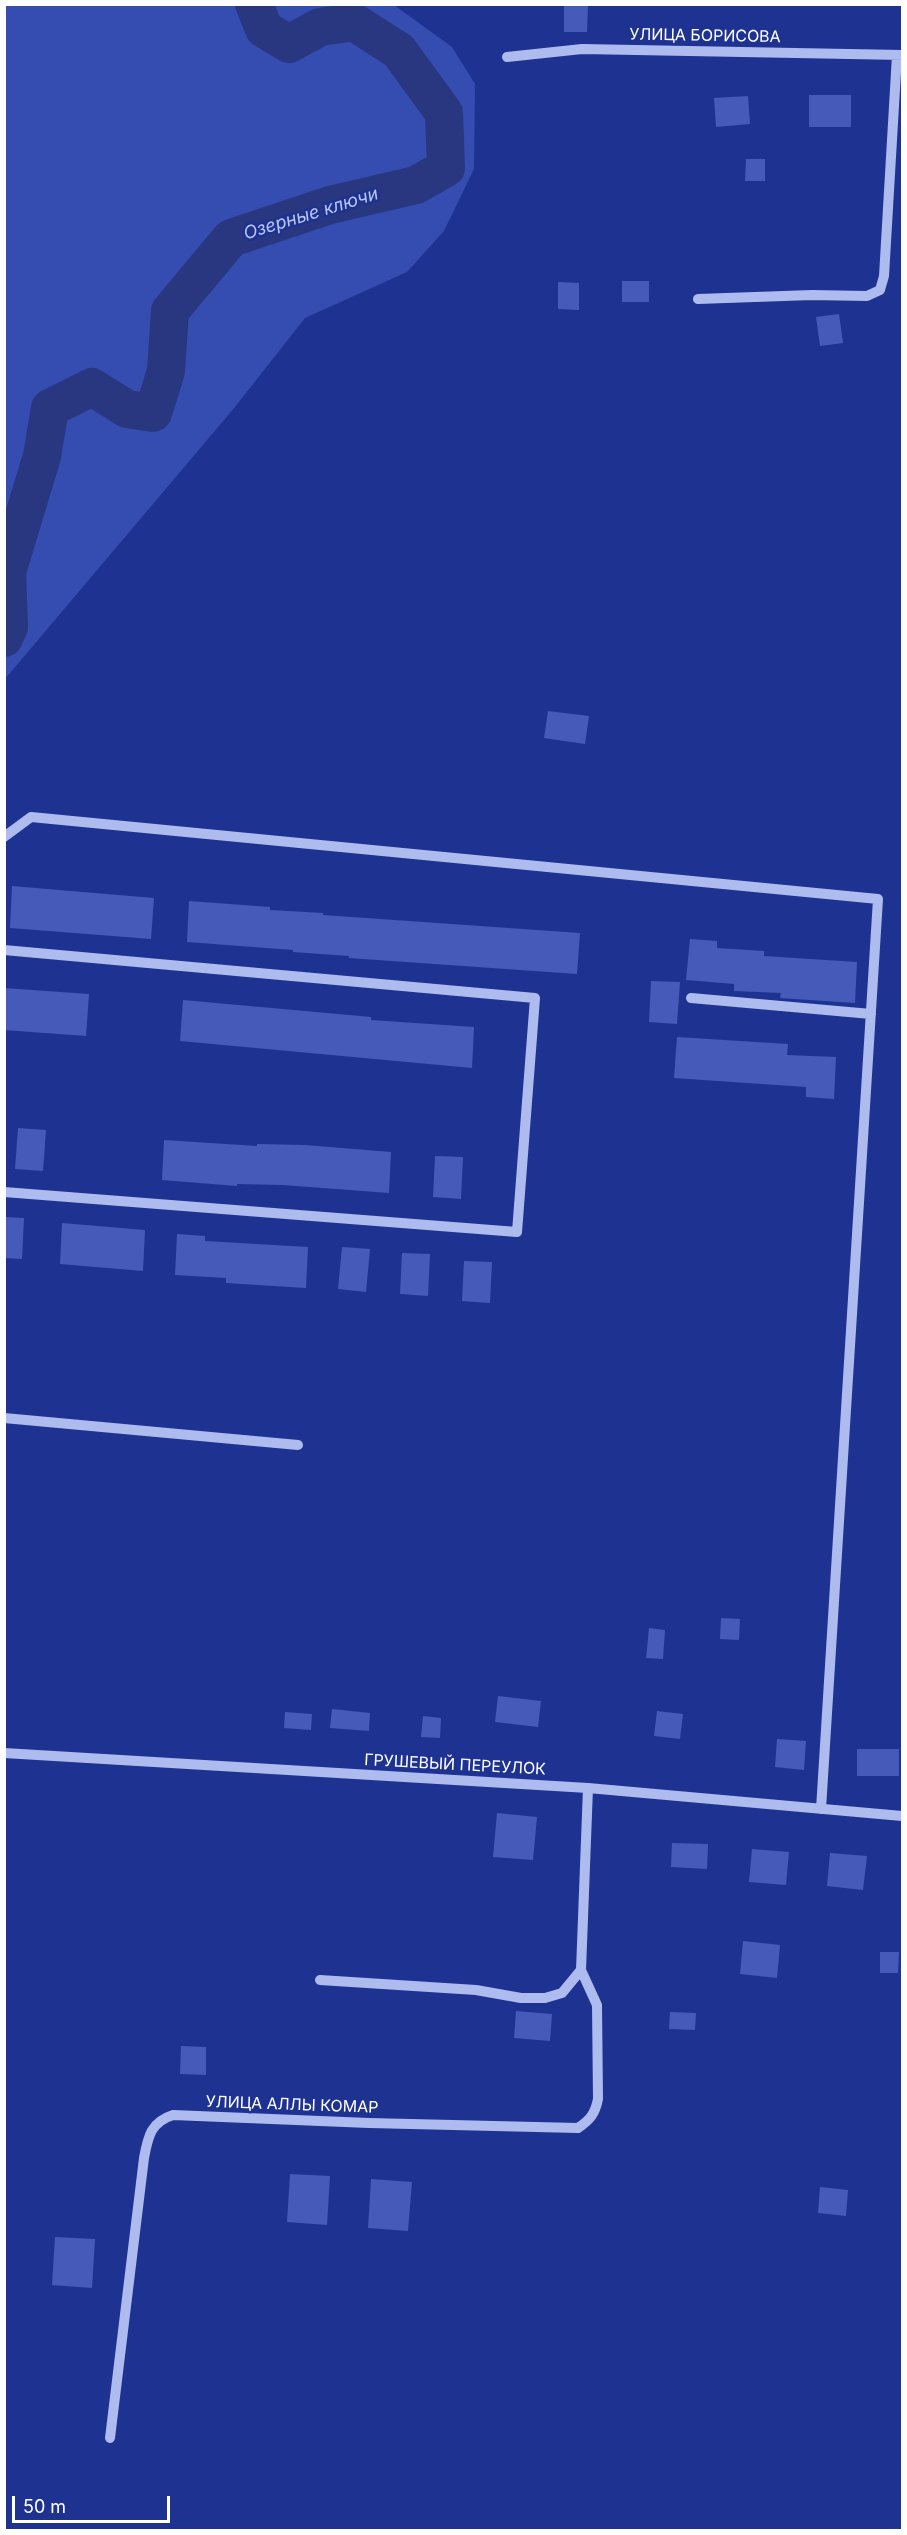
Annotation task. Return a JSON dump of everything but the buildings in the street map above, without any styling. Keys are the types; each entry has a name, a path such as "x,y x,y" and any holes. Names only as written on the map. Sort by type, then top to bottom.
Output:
{"street":[{"name":"УЛИЦА БОРИСОВА","path":"507,57 582,49 900,55"},
{"path":"698,299 812,295 867,296 880,290 884,276 900,55"},
{"path":"4,837 31,817 878,899 821,1809"},
{"path":"4,950 535,998 517,1232 4,1192"},
{"path":"691,998 871,1014"},
{"path":"4,1418 298,1445"},
{"name":"ГРУШЕВЫЙ ПЕРЕУЛОК","path":"4,1753 588,1788 903,1816"},
{"path":"320,1980 476,1990 521,1998 545,1998 562,1993 580,1970 588,1788"},
{"name":"УЛИЦА АЛЛЫ КОМАР","path":"110,2438 144,2158 148,2135 161,2119 173,2115 578,2128 588,2122 595,2112 598,2099 597,2005 580,1970"}],"shaded area":[{"path":"5,4 394,5 452,47 475,84 474,169 444,231 407,272 305,318 235,407 5,679"}],"waterway":[{"name":"Озерные ключи","path":"4,638 9,627 7,572 42,456 50,408 92,387 127,409 153,413 166,371 170,311 231,238 330,205 416,185 446,168 444,113 399,51 354,22 320,27 289,44 264,29 254,4"}]}
